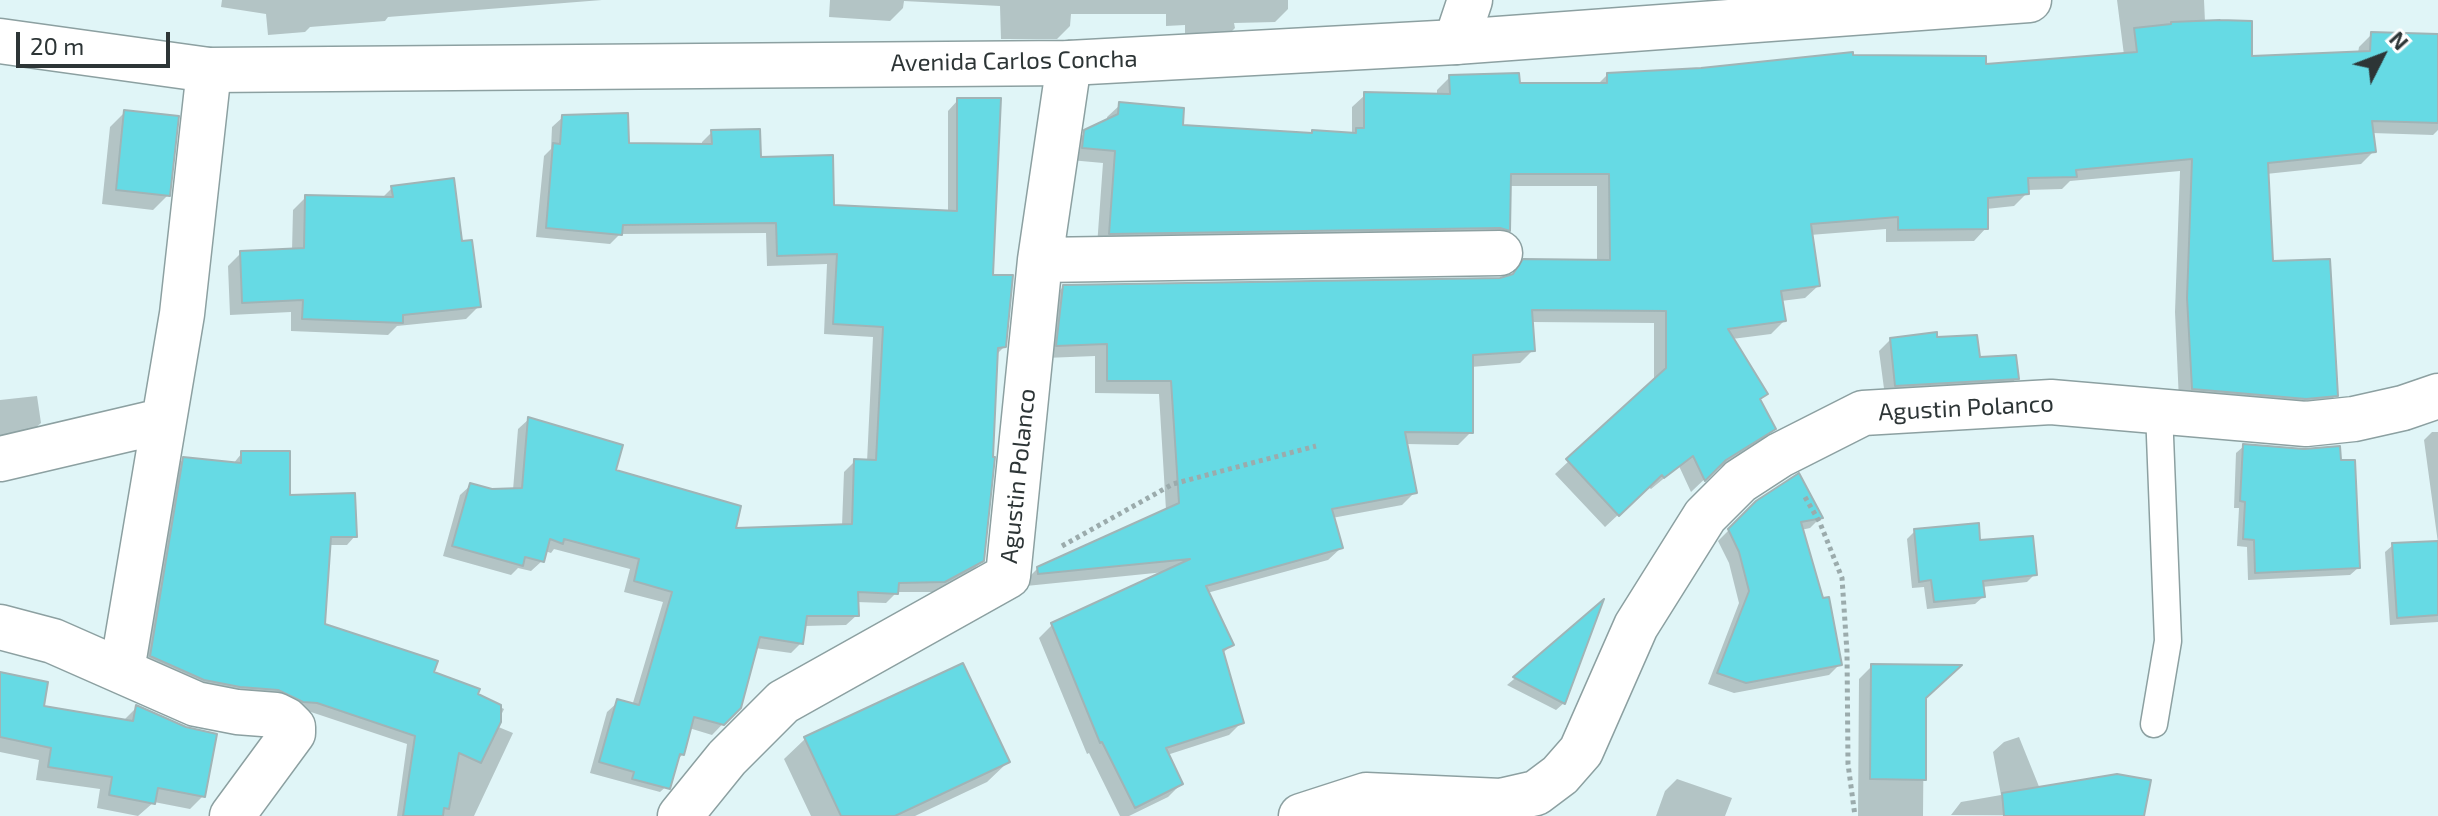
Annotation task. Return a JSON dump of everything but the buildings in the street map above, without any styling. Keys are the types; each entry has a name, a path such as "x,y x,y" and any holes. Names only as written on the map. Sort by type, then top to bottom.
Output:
{"street":[{"path":"1456,42 1470,0"},
{"name":"Avenida Carlos Concha","path":"0,41 209,70 1069,63 1456,42 2029,0"},
{"name":"Agustin Polanco","path":"680,816 727,758 783,702 1008,576 1040,260 1069,63"},
{"path":"122,670 182,314 209,70"},
{"path":"1040,260 1500,253"},
{"name":"Agustin Polanco","path":"1301,816 1366,795 1501,801 1536,793 1560,775 1581,751 1636,626 1705,516 1740,481 1780,455 1863,413 2051,402 2306,424 2354,419 2438,396"},
{"path":"0,459 162,421"},
{"path":"0,627 53,641 196,704 276,715 286,720 293,727 288,742 232,816"}],"lane":[{"path":"2154,724 2168,641 2159,411"}],"path":[{"path":"1008,576 1173,484 1316,446"},
{"path":"1780,455 1820,523 1842,578 1847,652 1848,764 1855,816"}]}
